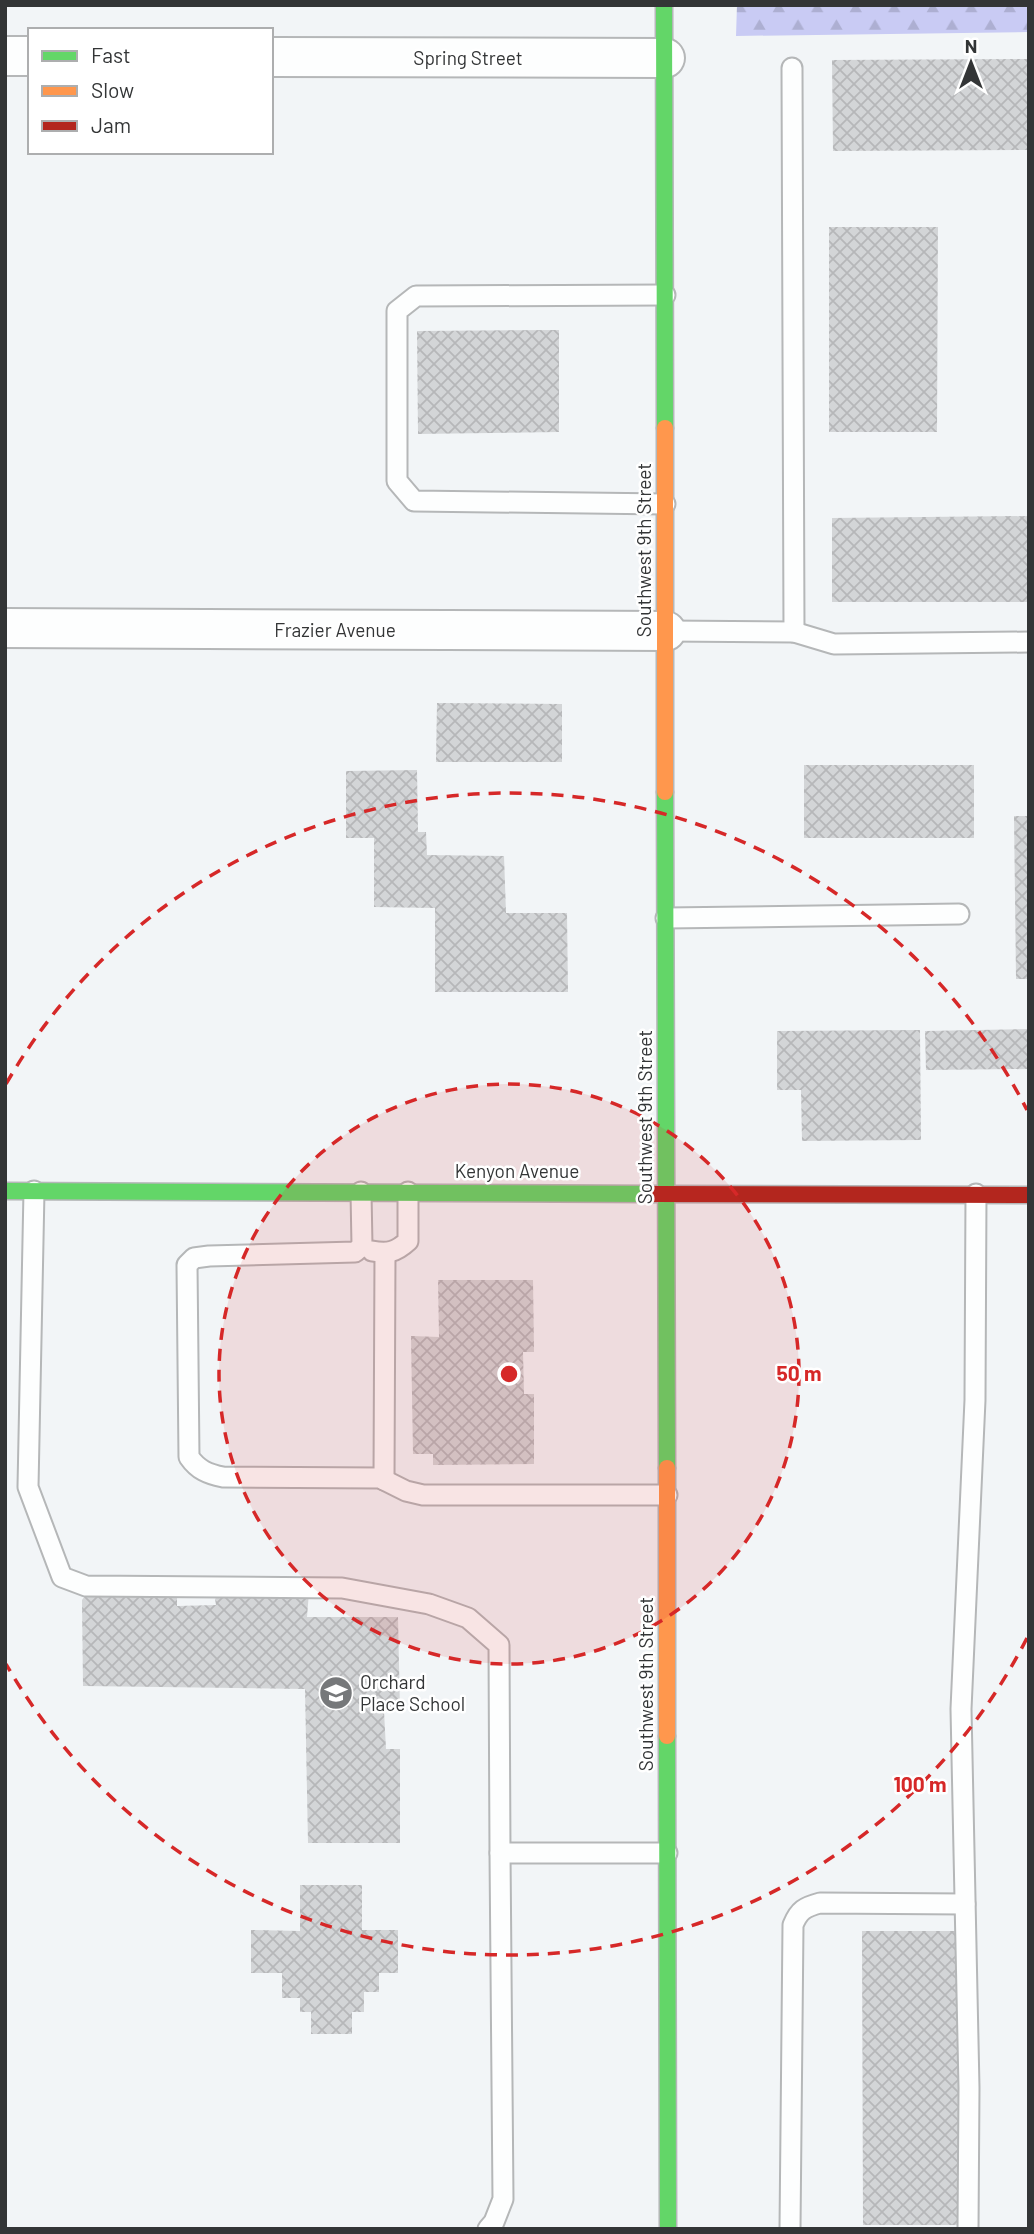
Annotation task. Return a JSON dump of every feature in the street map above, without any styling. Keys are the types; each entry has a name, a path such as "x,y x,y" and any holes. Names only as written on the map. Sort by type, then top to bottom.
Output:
{"main road":[{"name":"Southwest 9th Street","path":"664,5 668,2229"},
{"name":"Kenyon Avenue","path":"5,1191 1029,1195"}],"street":[{"path":"5,56 28,56"},
{"name":"Spring Street","path":"273,57 665,58"},
{"name":"Frazier Avenue","path":"5,628 666,631"}],"lane":[{"path":"792,68 794,632"},
{"path":"665,295 415,296 397,310 397,481 414,501 665,504"},
{"path":"666,631 794,632 834,644 1029,642"},
{"path":"666,918 959,914"},
{"path":"34,1191 28,1487 62,1577 86,1586 342,1588 429,1604 468,1618 499,1645 503,2199 494,2222 488,2229"},
{"path":"361,1192 362,1246"},
{"path":"362,1246 369,1251 386,1254 398,1251 408,1241 408,1192"},
{"path":"968,2229 969,2088 961,1709 975,1413 976,1194"},
{"path":"362,1246 355,1252 346,1253 209,1256 194,1258 187,1265 189,1457 195,1466 208,1474 223,1477 380,1478 406,1491 423,1495 667,1495"},
{"path":"384,1480 386,1254"},
{"path":"500,1853 667,1853"},
{"path":"790,2229 793,1925 798,1913 820,1903 965,1904"}],"green space":[{"path":"737,5 1029,5 1029,32 736,36"}],"building":[{"path":"1029,59 1029,150 833,151 832,60"},
{"path":"829,227 938,227 937,432 829,432"},
{"path":"559,330 559,432 418,434 417,331"},
{"path":"1029,516 1029,602 832,602 832,518"},
{"path":"437,703 562,704 562,762 436,762"},
{"path":"804,765 974,765 974,838 804,838"},
{"path":"417,770 418,832 426,832 427,855 504,856 506,913 567,913 568,992 435,992 435,908 374,907 374,838 346,838 346,771"},
{"path":"1014,816 1029,816 1029,979 1016,979"},
{"path":"1029,1029 1029,1069 926,1070 925,1031"},
{"path":"920,1030 921,1140 802,1141 801,1090 777,1090 777,1031"},
{"path":"438,1280 533,1280 534,1352 523,1352 524,1394 534,1394 534,1464 433,1465 433,1454 413,1454 411,1336 439,1337"},
{"path":"88,1592 169,1592 177,1598 177,1606 216,1605 215,1599 221,1592 309,1592 307,1617 398,1617 400,1711 384,1711 386,1749 400,1749 400,1843 308,1843 305,1689 83,1686 82,1600"},
{"path":"300,1885 362,1885 362,1930 398,1930 398,1973 379,1973 379,1992 364,1992 364,2012 352,2012 352,2034 311,2034 311,2012 300,2012 300,1998 282,1998 282,1973 251,1973 251,1930 300,1931"},
{"path":"862,1931 963,1931 965,2225 863,2225"}],"traffic: fast":[{"path":"664,5 665,428"},
{"path":"665,792 667,1468"},
{"path":"5,1191 652,1194"},
{"path":"667,1736 668,2229"}],"traffic: slow":[{"path":"665,428 665,792"},
{"path":"667,1468 667,1736"}],"traffic: jam":[{"path":"652,1194 1029,1195"}],"place":[{"name":"Orchard Place School","path":"336,1693"}]}
